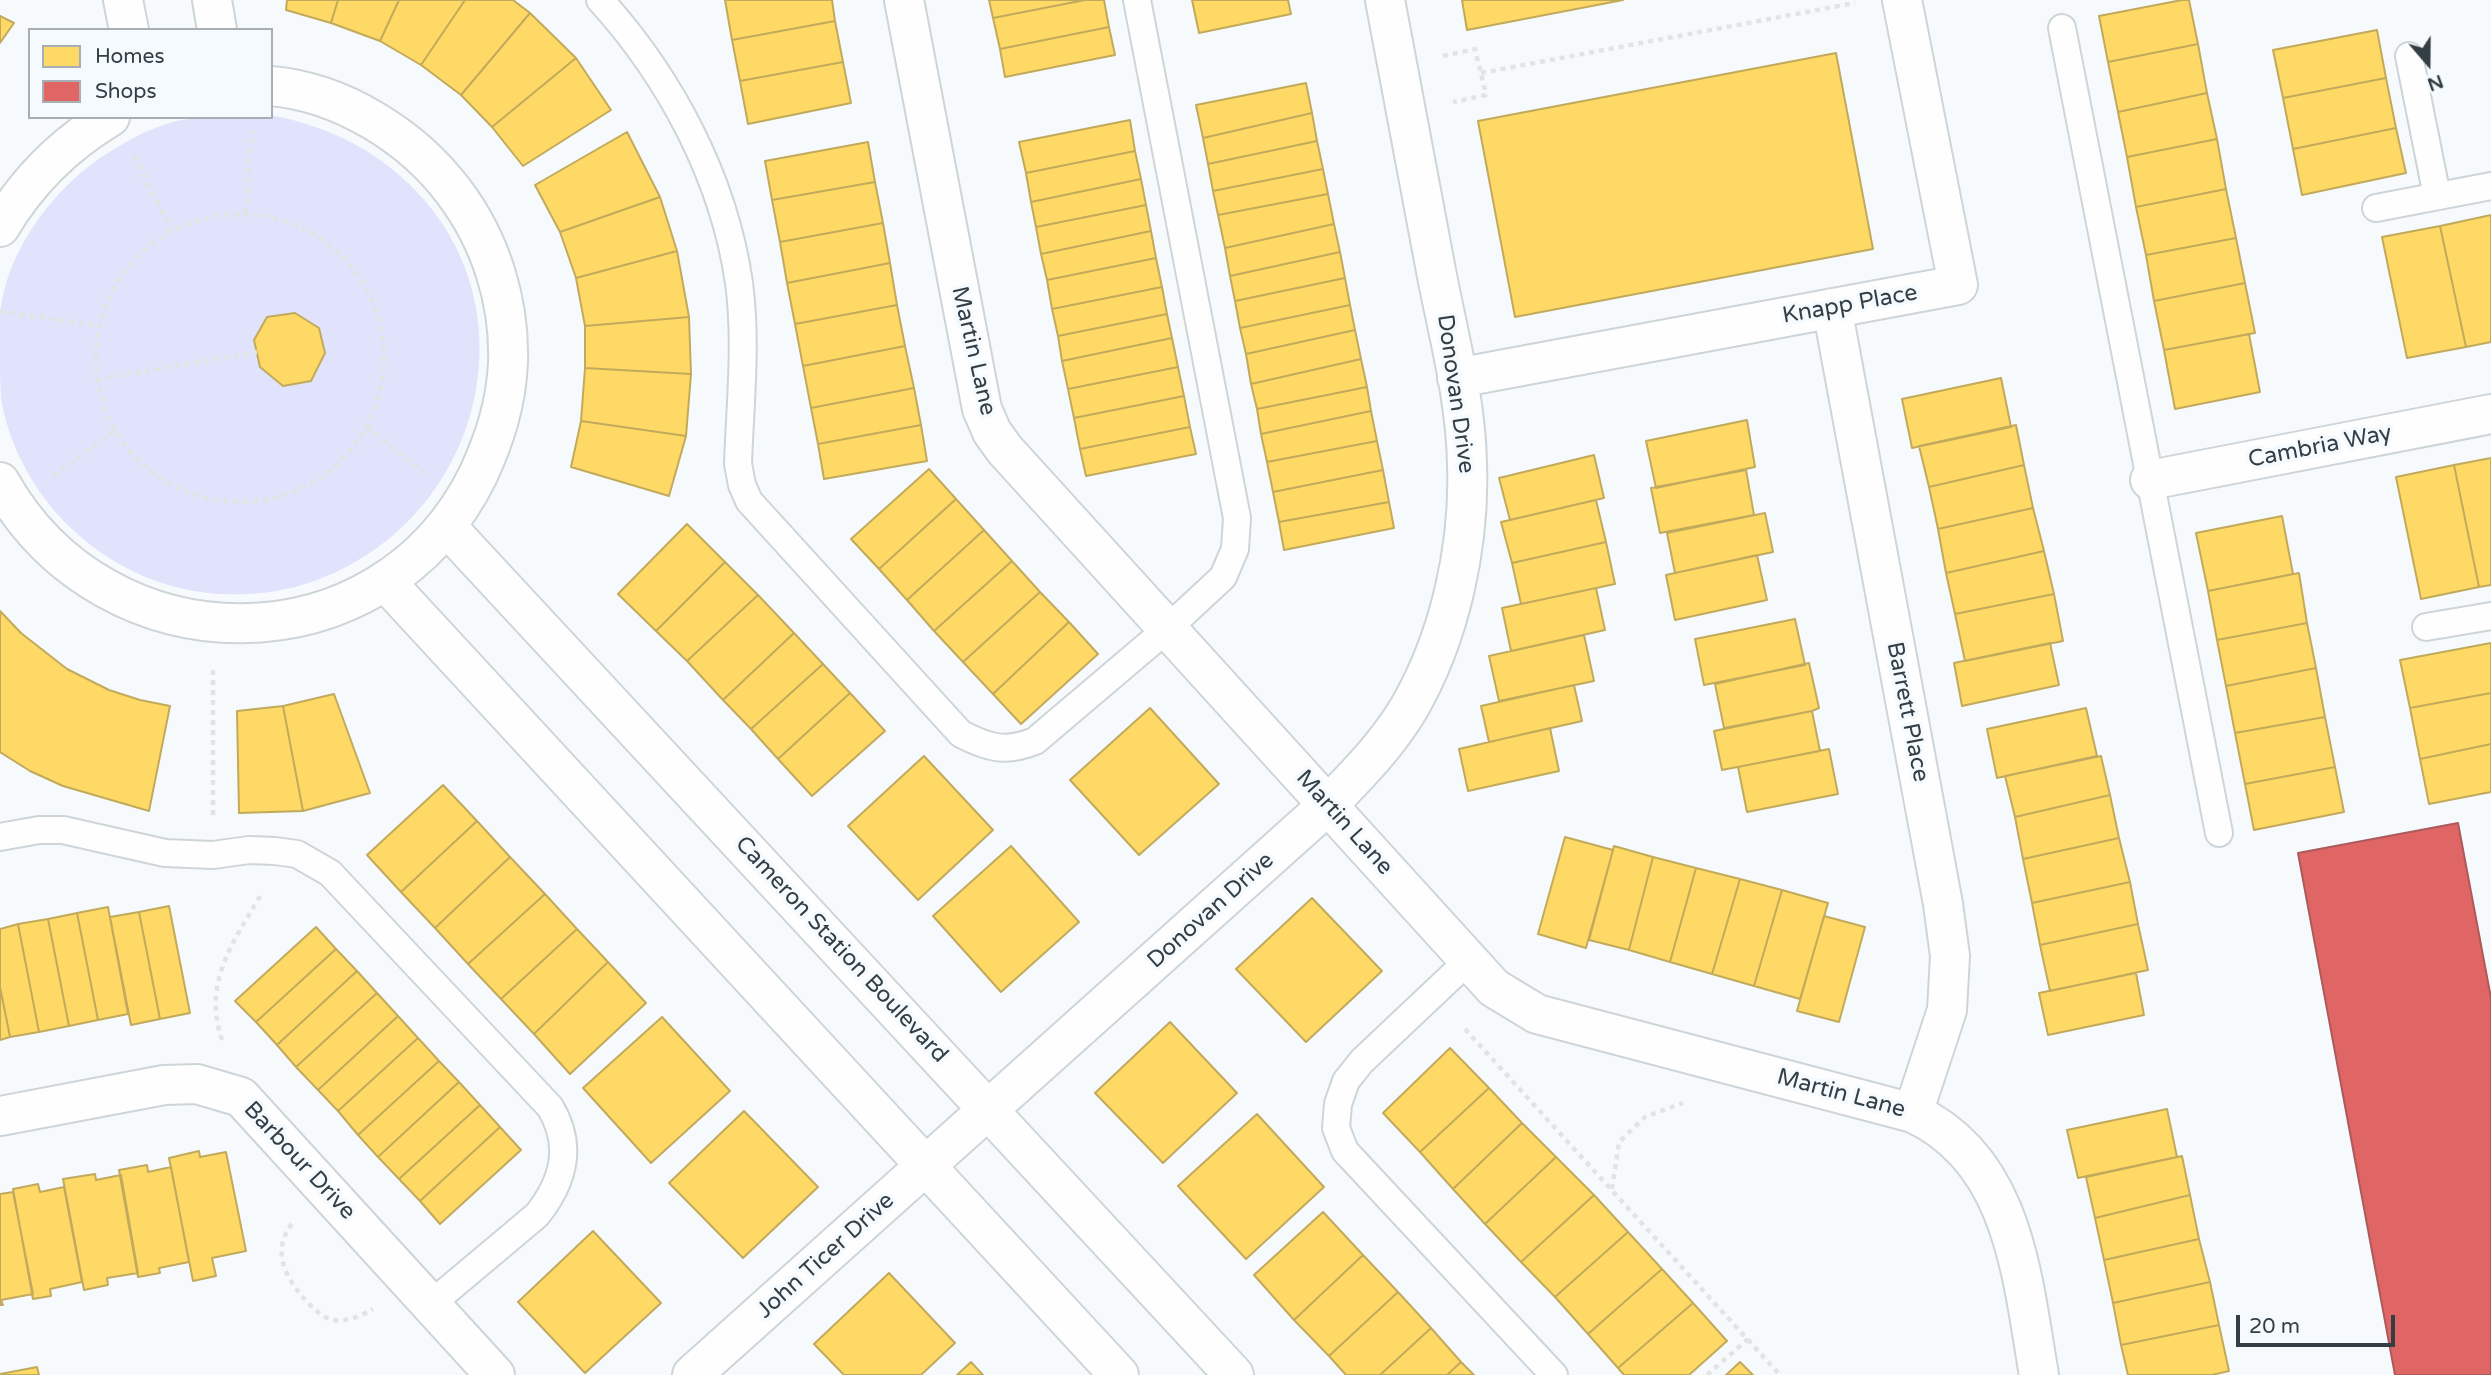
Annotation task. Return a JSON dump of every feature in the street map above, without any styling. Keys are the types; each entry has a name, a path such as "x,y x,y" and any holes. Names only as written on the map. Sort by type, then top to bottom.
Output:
{"street":[{"path":"123,0 129,28"},
{"path":"212,0 218,28"},
{"name":"Martin Lane","path":"904,0 982,409 992,432 1005,450 1494,988 1537,1014 1913,1113 1954,1139 1981,1171 2003,1209 2015,1242 2039,1375"},
{"name":"Donovan Drive","path":"959,1136 1328,805 1376,754 1408,708 1446,626 1457,578 1467,492 1465,438 1457,378 1385,0"},
{"name":"Knapp Place","path":"1457,378 1958,285 1902,0"},
{"path":"0,482 34,532 73,569 119,597 143,607 178,618 214,623 267,623 329,608 385,581 409,564 446,526 466,497 494,441 502,415 507,381 507,328 503,298 492,259 465,207 434,168 401,139 371,119 346,107 314,95 273,86"},
{"path":"0,227 33,178 58,153 107,119"},
{"name":"Barrett Place","path":"1832,308 1943,904 1950,956 1947,1010 1913,1113"},
{"name":"Cambria Way","path":"2150,480 2491,414"},
{"name":"Cameron Station Boulevard","path":"446,526 990,1109 1234,1375"},
{"path":"385,581 1119,1375"},
{"name":"Barbour Drive","path":"0,1116 164,1085 197,1084 241,1097 495,1375"},
{"name":"John Ticer Drive","path":"692,1375 959,1136"}],"lane":[{"path":"600,0 635,40 669,93 700,151 730,238 739,284 742,328 738,464 748,501 961,734 990,747 1004,749 1019,747 1035,740 1167,629 1223,577 1235,549 1237,518 1138,0"},
{"path":"2062,28 2219,833"},
{"path":"2409,56 2437,196"},
{"path":"2376,208 2491,186"},
{"path":"2426,627 2491,616"},
{"path":"0,837 39,830 63,830 165,853 213,855 249,850 297,854 330,873 550,1107 559,1121 563,1139 563,1160 551,1198 537,1215 420,1292"},
{"path":"1469,960 1362,1061 1346,1082 1338,1104 1336,1129 1345,1151 1554,1375"}],"path":[{"path":"1481,73 1856,2"},
{"path":"1475,49 1486,95"},
{"path":"245,213 253,121"},
{"path":"131,149 172,230"},
{"path":"245,213 273,216 312,232 331,244 351,264 375,306 384,341 384,371 379,396 367,427 338,465 314,482 282,496 255,502 224,502 194,495 173,486 153,474 132,454 114,431 104,410 96,380 95,352 98,326 107,300 124,271 143,250 172,230 217,215 245,213"},
{"path":"0,311 98,326"},
{"path":"96,380 257,352"},
{"path":"367,427 427,475"},
{"path":"44,482 114,431"},
{"path":"213,855 214,623"},
{"path":"241,1097 217,1023 218,980 222,963 286,852"},
{"path":"1433,994 1780,1375"},
{"path":"1612,1190 1619,1142 1645,1117 1684,1102"},
{"path":"325,1188 287,1230 281,1250 289,1279 309,1304 327,1318 353,1319 374,1308 420,1292"},
{"path":"1707,1375 1748,1339"}],"shaded area":[{"path":"273,116 310,125 364,149 411,186 448,232 470,283 479,337 476,391 460,444 433,492 396,533 348,566 292,588 234,595 194,591 159,582 125,567 95,548 68,525 44,497 25,467 10,434 1,399 0,315 4,291 23,243 53,200 71,181 133,138 185,119 273,119","holes":["295,313 319,328 325,353 311,381 283,386 260,367 254,340 267,317"]}],"building: Homes":[{"path":"287,0 338,0 331,23 286,10"},
{"path":"338,0 399,0 380,41 331,23"},
{"path":"399,0 465,0 421,65 380,41"},
{"path":"465,0 513,0 530,13 461,95 421,65"},
{"path":"725,0 832,0 835,21 732,40"},
{"path":"989,0 1085,0 993,18"},
{"path":"1085,0 1104,0 1109,27 1000,49 993,18"},
{"path":"1192,0 1288,0 1291,14 1199,33"},
{"path":"1462,0 1623,0 1467,30"},
{"path":"2189,0 2198,44 2108,62 2099,16"},
{"path":"530,13 576,58 492,127 461,95"},
{"path":"0,16 14,23 0,43"},
{"path":"835,21 843,62 740,81 732,40"},
{"path":"1109,27 1115,55 1005,77 1000,49"},
{"path":"2377,30 2386,78 2283,98 2273,50"},
{"path":"2198,44 2207,93 2118,112 2108,62"},
{"path":"1836,53 1873,249 1515,317 1478,121"},
{"path":"576,58 611,110 523,166 492,127"},
{"path":"843,62 851,103 748,124 740,81"},
{"path":"2386,78 2396,128 2293,149 2283,98"},
{"path":"1306,83 1312,113 1203,138 1196,105"},
{"path":"2207,93 2217,139 2127,157 2118,112"},
{"path":"1312,113 1317,141 1208,164 1203,138"},
{"path":"1130,120 1135,151 1026,173 1019,142"},
{"path":"2396,128 2406,173 2302,195 2293,149"},
{"path":"627,132 660,197 560,232 535,185"},
{"path":"2217,139 2226,189 2136,207 2127,157"},
{"path":"1317,141 1323,169 1213,191 1208,164"},
{"path":"868,142 875,182 772,200 765,161"},
{"path":"1135,151 1141,179 1031,202 1026,173"},
{"path":"1323,169 1328,194 1218,215 1213,191"},
{"path":"1141,179 1146,205 1036,227 1031,202"},
{"path":"875,182 883,223 780,242 772,200"},
{"path":"2226,189 2236,238 2146,255 2136,207"},
{"path":"1328,194 1334,224 1225,248 1218,215"},
{"path":"660,197 677,251 576,278 560,232"},
{"path":"1146,205 1151,231 1041,254 1036,227"},
{"path":"2491,215 2491,342 2466,347 2440,226"},
{"path":"883,223 890,263 787,283 780,242"},
{"path":"1334,224 1340,252 1230,276 1225,248"},
{"path":"2440,226 2466,347 2407,358 2382,237"},
{"path":"1151,231 1156,258 1047,280 1041,254"},
{"path":"2236,238 2245,283 2154,301 2146,255"},
{"path":"677,251 689,317 585,326 576,278"},
{"path":"1340,252 1345,278 1235,301 1230,276"},
{"path":"1156,258 1162,287 1052,309 1047,280"},
{"path":"890,263 897,305 795,324 787,283"},
{"path":"1345,278 1350,305 1240,328 1235,301"},
{"path":"2245,283 2255,333 2164,350 2154,301"},
{"path":"1162,287 1167,314 1058,336 1052,309"},
{"path":"897,305 905,346 803,366 795,324"},
{"path":"1350,305 1355,330 1246,354 1240,328"},
{"path":"295,313 319,328 325,353 311,381 283,386 260,367 254,340 267,317"},
{"path":"1167,314 1172,338 1062,361 1058,336"},
{"path":"689,317 691,374 585,368 585,326"},
{"path":"1355,330 1361,359 1251,384 1246,354"},
{"path":"2249,334 2260,392 2175,409 2164,350"},
{"path":"1172,338 1178,367 1068,389 1062,361"},
{"path":"905,346 914,388 811,408 803,366"},
{"path":"1361,359 1367,387 1257,409 1251,384"},
{"path":"1178,367 1184,396 1074,418 1068,389"},
{"path":"585,368 691,374 686,436 581,421"},
{"path":"2001,378 2011,427 1912,448 1902,399"},
{"path":"1367,387 1371,411 1261,434 1257,409"},
{"path":"914,388 921,425 818,444 811,408"},
{"path":"1184,396 1190,427 1080,449 1074,418"},
{"path":"1371,411 1377,441 1267,462 1261,434"},
{"path":"1747,420 1755,467 1656,488 1646,441"},
{"path":"581,421 686,436 669,496 571,467"},
{"path":"921,425 927,461 824,479 818,444"},
{"path":"2016,425 2024,465 1929,487 1919,446"},
{"path":"1190,427 1196,454 1086,476 1080,449"},
{"path":"1377,441 1383,470 1273,492 1267,462"},
{"path":"1594,455 1604,498 1510,520 1499,478"},
{"path":"2491,458 2491,585 2479,587 2454,465"},
{"path":"2024,465 2033,508 1938,529 1929,487"},
{"path":"2454,465 2479,587 2421,599 2396,477"},
{"path":"929,469 956,499 879,569 851,539"},
{"path":"1383,470 1389,502 1279,522 1273,492"},
{"path":"1746,470 1754,515 1660,533 1651,488"},
{"path":"956,499 984,530 907,600 879,569"},
{"path":"1596,500 1606,542 1512,563 1501,522"},
{"path":"1389,502 1394,528 1284,550 1279,522"},
{"path":"2033,508 2044,551 1946,573 1938,529"},
{"path":"1765,513 1773,552 1675,573 1667,533"},
{"path":"2282,516 2293,574 2208,591 2196,533"},
{"path":"687,524 725,562 656,631 618,594"},
{"path":"984,530 1012,561 934,631 907,600"},
{"path":"1606,542 1615,584 1521,604 1512,563"},
{"path":"2044,551 2054,594 1955,614 1946,573"},
{"path":"1757,555 1767,600 1675,620 1666,575"},
{"path":"1012,561 1040,592 963,662 934,631"},
{"path":"725,562 758,595 687,661 656,631"},
{"path":"2299,573 2307,623 2217,640 2208,591"},
{"path":"1596,588 1605,630 1511,651 1502,608"},
{"path":"1040,592 1069,622 993,694 963,662"},
{"path":"2054,594 2063,641 1965,661 1955,614"},
{"path":"758,595 794,633 723,700 687,661"},
{"path":"0,611 21,633 67,669 109,690 170,706 149,811 63,786 30,771 0,752"},
{"path":"1795,619 1805,665 1704,685 1695,639"},
{"path":"1069,622 1098,654 1021,724 993,694"},
{"path":"2307,623 2316,668 2226,686 2217,640"},
{"path":"794,633 823,664 751,729 723,700"},
{"path":"1584,635 1594,681 1499,701 1489,656"},
{"path":"2050,643 2059,685 1962,706 1954,663"},
{"path":"2491,643 2491,693 2410,708 2400,660"},
{"path":"1809,663 1819,708 1724,728 1715,684"},
{"path":"823,664 850,693 778,759 751,729"},
{"path":"2316,668 2325,717 2235,733 2226,686"},
{"path":"1574,685 1582,721 1489,742 1481,706"},
{"path":"850,693 885,731 812,796 778,759"},
{"path":"2491,693 2491,744 2420,759 2410,708"},
{"path":"334,694 370,793 303,811 283,706"},
{"path":"283,706 303,811 239,813 237,711"},
{"path":"1150,708 1219,784 1139,855 1070,780"},
{"path":"2086,708 2097,756 1997,778 1987,729"},
{"path":"1812,711 1820,751 1722,770 1714,731"},
{"path":"2325,717 2335,767 2245,784 2235,733"},
{"path":"1550,728 1559,771 1468,791 1459,749"},
{"path":"2491,744 2491,792 2429,804 2420,759"},
{"path":"1829,749 1838,794 1747,812 1738,767"},
{"path":"924,756 993,830 918,900 848,826"},
{"path":"2101,756 2110,795 2015,817 2005,776"},
{"path":"2335,767 2344,812 2254,830 2245,784"},
{"path":"443,785 477,821 401,892 367,855"},
{"path":"2110,795 2119,838 2023,859 2015,817"},
{"path":"477,821 510,857 435,928 401,892"},
{"path":"1565,837 1613,850 1586,948 1538,934"},
{"path":"2119,838 2130,882 2032,903 2023,859"},
{"path":"1011,846 1079,922 1001,992 933,916"},
{"path":"1614,846 1653,857 1629,950 1589,940"},
{"path":"510,857 545,894 468,964 435,928"},
{"path":"1653,857 1696,868 1670,962 1629,950"},
{"path":"1696,868 1740,879 1712,974 1670,962"},
{"path":"1740,879 1782,890 1754,986 1712,974"},
{"path":"2130,882 2138,924 2040,945 2032,903"},
{"path":"1782,890 1828,903 1800,999 1754,986"},
{"path":"545,894 577,929 501,999 468,964"},
{"path":"1312,898 1382,971 1306,1042 1236,969"},
{"path":"169,906 190,1013 160,1019 139,912"},
{"path":"108,907 128,1014 98,1020 77,913"},
{"path":"139,912 160,1019 131,1025 110,917"},
{"path":"77,913 98,1020 69,1026 48,919"},
{"path":"1824,916 1865,927 1839,1022 1797,1011"},
{"path":"48,919 69,1026 39,1032 18,924"},
{"path":"18,924 39,1032 10,1037 0,987 0,929"},
{"path":"2138,924 2148,970 2050,991 2040,945"},
{"path":"316,927 336,949 256,1022 235,1001"},
{"path":"577,929 608,962 534,1034 501,999"},
{"path":"336,949 357,971 277,1045 256,1022"},
{"path":"608,962 646,1003 570,1074 534,1034"},
{"path":"357,971 377,993 296,1067 277,1045"},
{"path":"2136,973 2144,1015 2048,1035 2039,993"},
{"path":"0,987 10,1037 0,1040"},
{"path":"377,993 398,1016 318,1090 296,1067"},
{"path":"398,1016 418,1038 338,1111 318,1090"},
{"path":"662,1017 730,1091 651,1163 583,1088"},
{"path":"1170,1022 1237,1093 1163,1163 1095,1093"},
{"path":"418,1038 439,1061 358,1135 338,1111"},
{"path":"1450,1048 1489,1088 1420,1152 1383,1113"},
{"path":"439,1061 459,1082 378,1157 358,1135"},
{"path":"459,1082 480,1105 399,1179 378,1157"},
{"path":"1489,1088 1522,1123 1453,1189 1420,1152"},
{"path":"480,1105 500,1127 420,1201 399,1179"},
{"path":"2167,1109 2177,1157 2078,1178 2067,1130"},
{"path":"744,1111 818,1187 743,1258 669,1183"},
{"path":"1257,1114 1324,1187 1246,1259 1178,1186"},
{"path":"1522,1123 1556,1157 1485,1224 1453,1189"},
{"path":"500,1127 521,1150 440,1224 420,1201"},
{"path":"199,1151 200,1157 226,1152 246,1251 212,1258 216,1276 193,1281 169,1158"},
{"path":"2182,1156 2190,1195 2095,1218 2086,1177"},
{"path":"1556,1157 1594,1195 1521,1262 1485,1224"},
{"path":"147,1165 148,1172 171,1167 189,1262 159,1268 160,1273 138,1277 119,1170"},
{"path":"95,1174 96,1180 121,1175 138,1273 107,1278 108,1285 84,1290 63,1179"},
{"path":"38,1184 40,1192 64,1187 82,1282 50,1289 51,1296 33,1299 13,1189"},
{"path":"13,1192 33,1294 1,1300 3,1305 0,1305 0,1194"},
{"path":"1594,1195 1628,1232 1555,1297 1521,1262"},
{"path":"2190,1195 2199,1239 2104,1260 2095,1218"},
{"path":"1323,1212 1363,1255 1294,1320 1254,1275"},
{"path":"593,1231 661,1303 585,1373 518,1302"},
{"path":"1628,1232 1662,1269 1588,1334 1555,1297"},
{"path":"2199,1239 2210,1282 2113,1303 2104,1260"},
{"path":"1363,1255 1398,1292 1329,1356 1294,1320"},
{"path":"1662,1269 1693,1303 1618,1368 1588,1334"},
{"path":"889,1273 955,1343 921,1375 844,1375 814,1344"},
{"path":"2210,1282 2219,1325 2121,1345 2113,1303"},
{"path":"1398,1292 1431,1328 1380,1375 1346,1375 1329,1356"},
{"path":"1693,1303 1727,1341 1689,1375 1624,1375 1618,1368"},
{"path":"2219,1325 2229,1371 2212,1375 2128,1375 2121,1345"},
{"path":"1431,1328 1461,1362 1447,1375 1380,1375"},
{"path":"971,1362 983,1375 957,1375"},
{"path":"1461,1362 1474,1375 1447,1375"},
{"path":"1740,1362 1753,1375 1726,1375"},
{"path":"37,1367 39,1375 0,1375 0,1374"}],"building: Shops":[{"path":"2458,823 2491,998 2491,1375 2395,1375 2298,853"}]}
